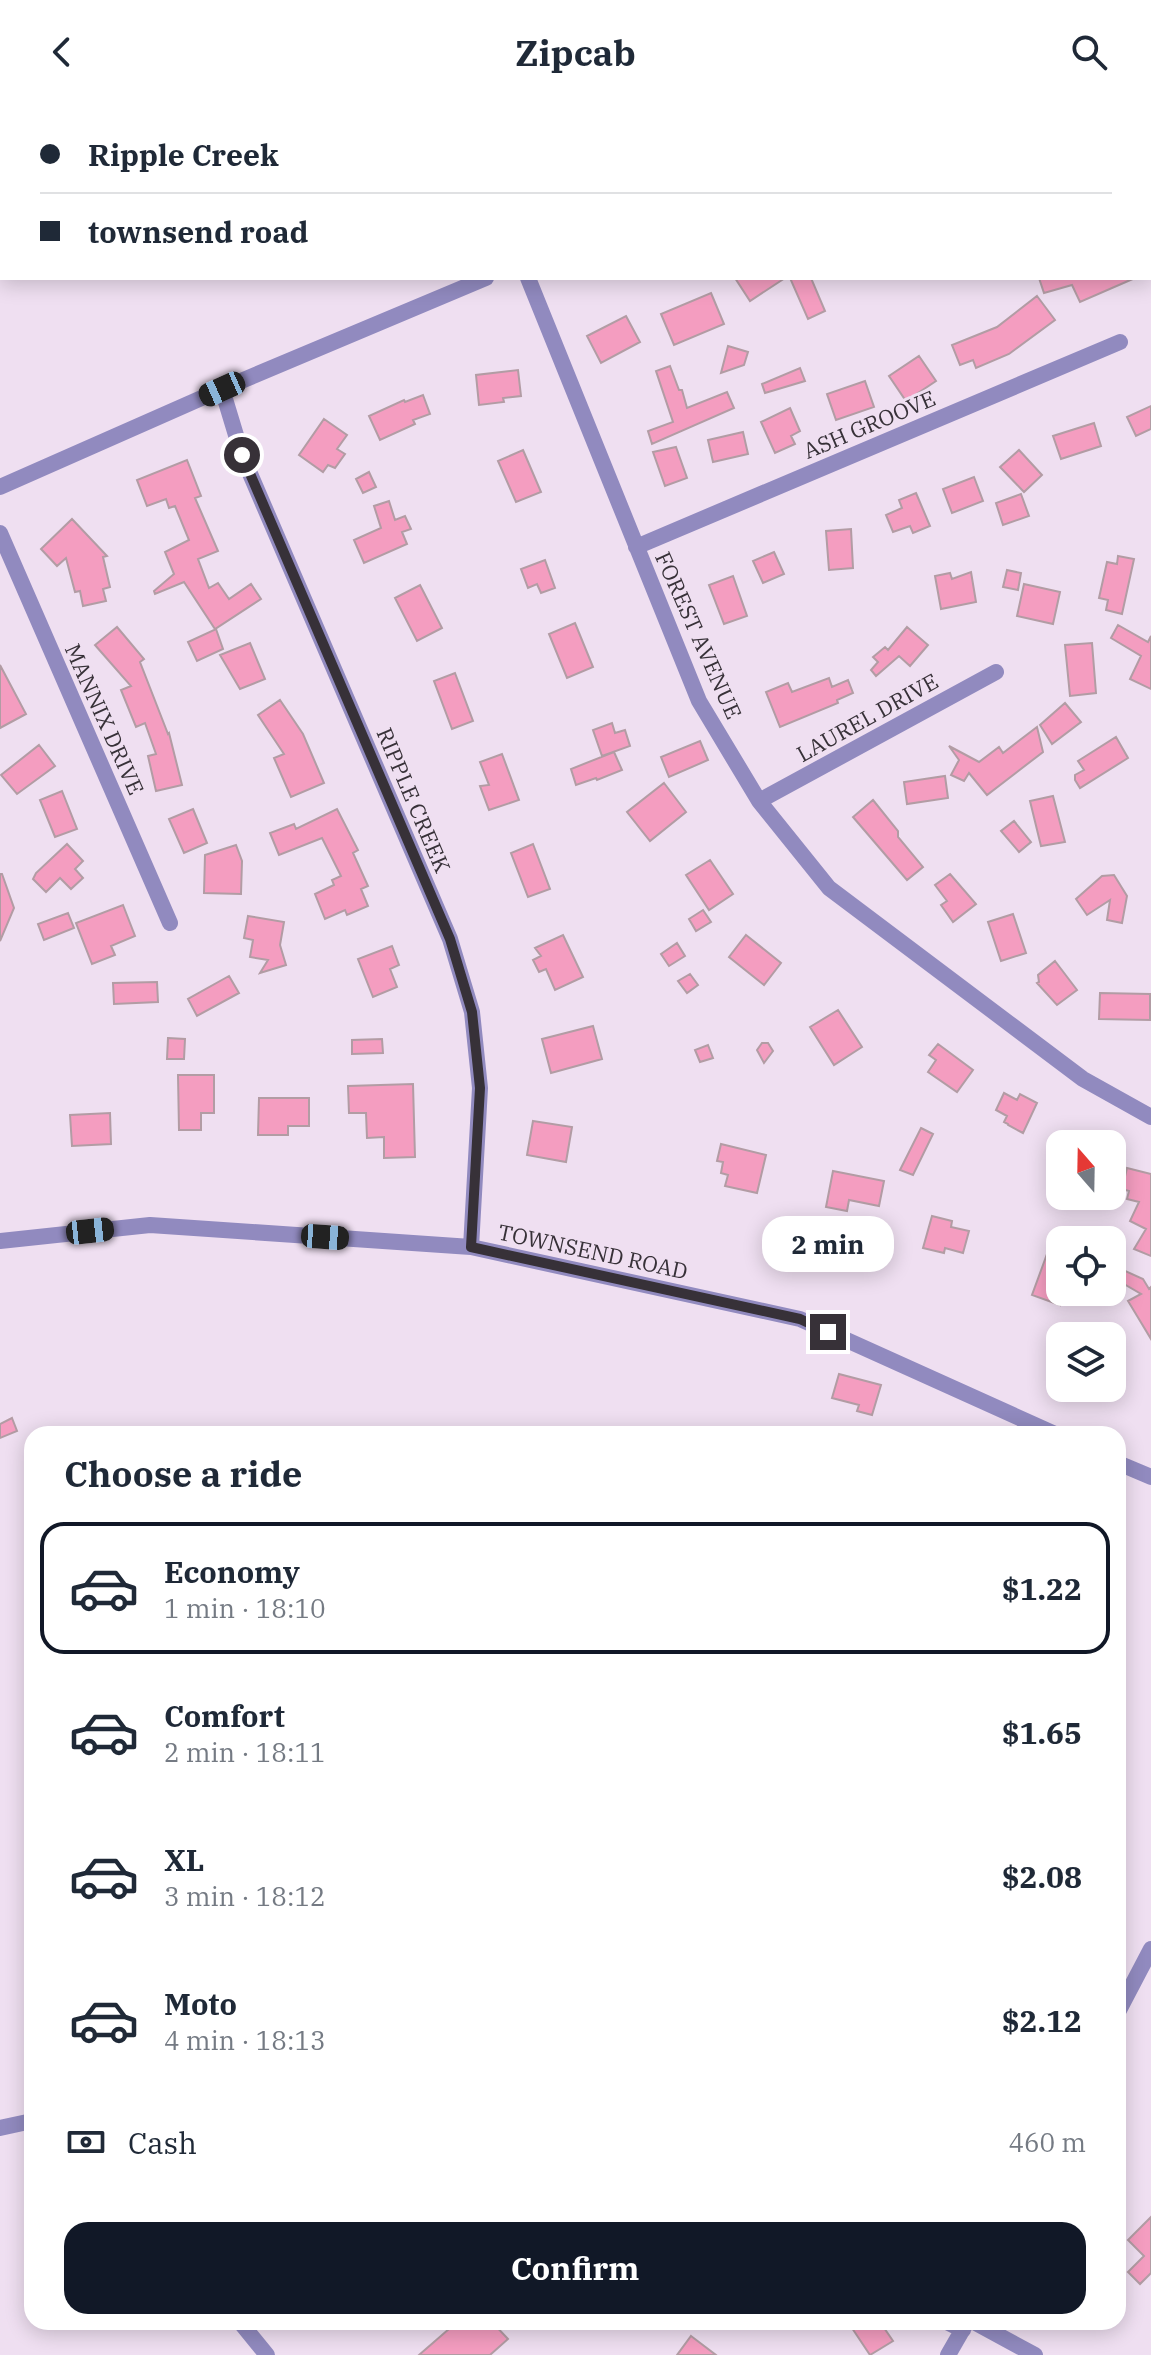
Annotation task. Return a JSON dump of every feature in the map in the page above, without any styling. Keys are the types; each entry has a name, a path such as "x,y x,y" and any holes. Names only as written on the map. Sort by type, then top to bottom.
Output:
{"street":[{"path":"0,487 481,280"},
{"name":"FOREST AVENUE","path":"529,280 699,701 759,801 829,888 1083,1079 1151,1117"},
{"name":"ASH GROOVE","path":"636,547 1120,342"},
{"name":"RIPPLE CREEK","path":"222,389 242,455 450,939 472,1012 480,1088 471,1247"},
{"name":"MANNIX DRIVE","path":"0,533 170,923"},
{"name":"LAUREL DRIVE","path":"759,801 996,672"},
{"name":"TOWNSEND ROAD","path":"0,1241 150,1225 471,1247 800,1319 1037,1426"},
{"path":"1126,1466 1151,1477"},
{"path":"1126,1997 1151,1949"},
{"path":"0,2128 24,2123"},
{"path":"247,2330 267,2355"},
{"path":"948,2355 965,2330"},
{"path":"979,2330 1035,2355"}],"building":[{"path":"736,280 782,280 750,301"},
{"path":"791,280 812,280 825,311 808,319"},
{"path":"1040,280 1130,280 1080,302 1072,285 1044,293"},
{"path":"711,293 724,324 674,345 661,314"},
{"path":"1037,296 1055,320 1009,354 976,368 973,360 960,365 952,345 997,327"},
{"path":"626,316 640,342 601,363 587,336"},
{"path":"728,346 748,352 744,365 721,373"},
{"path":"919,356 936,381 906,401 889,376"},
{"path":"670,366 687,408 727,392 734,408 652,444 648,431 673,422 656,371"},
{"path":"800,368 805,381 765,393 762,384"},
{"path":"518,370 521,396 479,405 476,375"},
{"path":"865,381 874,407 836,420 827,394"},
{"path":"423,395 430,414 413,420 415,424 380,440 369,416"},
{"path":"1151,406 1151,429 1136,436 1127,417"},
{"path":"790,408 800,431 791,436 795,444 775,453 761,422"},
{"path":"324,419 347,435 337,449 345,454 335,468 328,465 323,472 299,455"},
{"path":"1094,423 1101,446 1061,459 1053,436"},
{"path":"743,432 748,454 713,462 708,440"},
{"path":"676,447 687,478 665,486 653,452"},
{"path":"523,450 541,492 516,502 498,461"},
{"path":"1019,450 1042,475 1024,492 1000,467"},
{"path":"187,460 201,496 195,498 218,551 198,559 209,588 218,583 229,599 251,584 261,599 215,629 184,582 155,594 154,591 174,574 165,552 189,540 175,506 169,508 166,499 147,506 137,480"},
{"path":"369,472 376,487 363,493 356,479"},
{"path":"974,477 983,501 952,513 943,489"},
{"path":"916,493 930,526 913,533 910,526 893,532 886,515 902,508 899,500"},
{"path":"1021,494 1029,516 1003,525 996,503"},
{"path":"389,501 395,520 405,516 411,529 402,532 407,544 364,563 354,540 381,528 374,506"},
{"path":"72,519 107,556 103,557 110,587 103,589 106,601 83,606 80,591 75,592 66,558 57,566 41,549"},
{"path":"851,529 853,568 829,570 826,531"},
{"path":"774,552 784,574 763,583 753,561"},
{"path":"1118,556 1134,559 1122,614 1106,610 1108,600 1099,598 1107,562 1117,564"},
{"path":"545,560 555,588 541,593 537,584 528,588 521,569"},
{"path":"1007,570 1021,573 1018,590 1003,587"},
{"path":"971,572 976,602 941,609 935,576 950,573 952,579"},
{"path":"733,576 747,616 724,624 709,585"},
{"path":"1024,584 1060,592 1053,624 1017,616"},
{"path":"420,585 442,628 417,641 395,598"},
{"path":"575,623 593,667 567,678 549,634"},
{"path":"1118,625 1148,642 1151,636 1151,689 1130,679 1141,656 1111,638"},
{"path":"117,627 144,659 140,662 169,733 182,785 156,791 148,756 156,754 145,723 136,727 121,690 131,686 95,645"},
{"path":"907,627 928,645 910,666 899,656 876,676 871,670 878,662 873,657 885,647 888,650"},
{"path":"216,629 223,649 197,661 188,642"},
{"path":"250,643 265,679 240,689 220,655"},
{"path":"1092,643 1096,693 1070,696 1065,645"},
{"path":"0,665 26,714 0,728"},
{"path":"455,673 473,721 452,729 434,681"},
{"path":"829,678 832,687 848,680 853,693 837,700 838,703 780,727 766,692 788,683 792,692"},
{"path":"280,700 303,734 324,783 291,797 274,758 284,754 258,715"},
{"path":"1065,703 1081,722 1052,744 1040,725"},
{"path":"612,723 615,733 625,730 630,746 602,756 593,730"},
{"path":"1037,727 1043,752 987,795 969,773 964,781 951,775 959,760 949,746 979,762 999,747 1003,753"},
{"path":"1116,737 1128,758 1080,788 1075,775 1084,770 1078,761"},
{"path":"700,741 708,760 669,777 661,757"},
{"path":"39,745 55,766 17,794 1,775"},
{"path":"614,752 622,770 576,785 571,769"},
{"path":"502,754 519,800 489,810 480,786 489,785 480,762"},
{"path":"945,776 948,798 907,804 904,782"},
{"path":"664,783 686,812 650,841 627,812"},
{"path":"62,791 77,829 55,837 40,800"},
{"path":"1053,796 1065,842 1041,846 1030,801"},
{"path":"873,800 923,867 907,880 853,817"},
{"path":"193,809 207,843 184,853 169,819"},
{"path":"337,809 358,850 353,853 368,886 361,889 368,906 347,915 345,910 325,919 315,894 334,885 332,880 341,876 322,838 279,855 270,833 294,824 296,829"},
{"path":"1014,821 1031,842 1019,852 1001,831"},
{"path":"67,844 83,861 75,869 83,878 71,889 60,878 46,892 33,879"},
{"path":"533,844 550,889 528,897 511,853"},
{"path":"236,845 242,861 241,894 204,893 205,855"},
{"path":"710,860 733,894 709,910 686,875"},
{"path":"0,874 14,908 0,941"},
{"path":"950,874 976,904 953,922 941,905 947,901 935,885"},
{"path":"1114,875 1127,896 1122,923 1107,920 1110,900 1087,915 1076,899 1102,876"},
{"path":"123,905 135,936 111,946 115,955 92,964 76,923"},
{"path":"703,910 711,922 696,931 689,919"},
{"path":"68,913 74,928 44,940 38,924"},
{"path":"1013,914 1026,953 1001,961 988,922"},
{"path":"248,916 284,922 280,945 286,965 260,973 268,960 250,957 253,940 244,938"},
{"path":"563,935 583,977 555,990 546,969 539,972 533,960 541,956 535,948"},
{"path":"746,935 781,963 764,985 729,957"},
{"path":"677,943 685,956 669,966 661,954"},
{"path":"392,946 399,965 390,969 397,987 373,997 358,959"},
{"path":"1055,961 1077,990 1057,1005 1037,983 1038,975"},
{"path":"690,974 698,985 687,993 678,981"},
{"path":"229,976 239,993 197,1016 188,999"},
{"path":"157,982 158,1002 114,1004 113,983"},
{"path":"1100,993 1150,994 1150,1020 1099,1019"},
{"path":"838,1010 862,1047 834,1065 810,1027"},
{"path":"593,1026 602,1059 551,1073 542,1039"},
{"path":"168,1038 185,1039 184,1059 167,1059"},
{"path":"382,1039 383,1053 352,1054 352,1040"},
{"path":"762,1043 768,1043 773,1051 764,1063 757,1050"},
{"path":"938,1044 973,1070 957,1092 928,1072 936,1060 929,1055"},
{"path":"708,1045 713,1058 700,1062 695,1050"},
{"path":"178,1075 214,1075 214,1113 201,1113 201,1130 179,1130"},
{"path":"413,1084 415,1157 384,1158 384,1137 367,1138 366,1113 349,1113 348,1086"},
{"path":"1004,1093 1017,1100 1020,1094 1037,1103 1023,1133 1004,1122 1007,1116 996,1110"},
{"path":"259,1098 309,1098 309,1126 288,1126 288,1135 258,1135"},
{"path":"110,1113 111,1144 72,1146 70,1115"},
{"path":"533,1121 572,1127 566,1162 527,1155"},
{"path":"921,1128 933,1134 913,1175 900,1170"},
{"path":"721,1144 766,1155 757,1193 725,1186 728,1175 721,1173 723,1162 717,1161"},
{"path":"1127,1168 1151,1174 1151,1256 1134,1249 1146,1229 1130,1221 1139,1202 1127,1199"},
{"path":"833,1171 884,1181 879,1206 849,1200 847,1211 826,1207"},
{"path":"932,1216 952,1221 951,1227 969,1231 963,1253 945,1248 944,1253 923,1248"},
{"path":"1046,1257 1046,1300 1032,1295"},
{"path":"1126,1271 1143,1279 1149,1289 1151,1287 1151,1339 1128,1301 1141,1294 1126,1285"},
{"path":"839,1374 881,1385 872,1415 857,1411 859,1405 832,1398"},
{"path":"12,1418 17,1431 0,1438 0,1424"},
{"path":"1151,2217 1151,2273 1140,2284 1128,2272 1144,2256 1128,2240"},
{"path":"448,2330 500,2330 508,2339 490,2355 419,2355"},
{"path":"853,2330 885,2330 893,2341 870,2355"},
{"path":"691,2336 716,2355 677,2355"}],"route":[{"path":"242,455 450,939 472,1012 480,1088 471,1247 800,1319 828,1332"}]}
